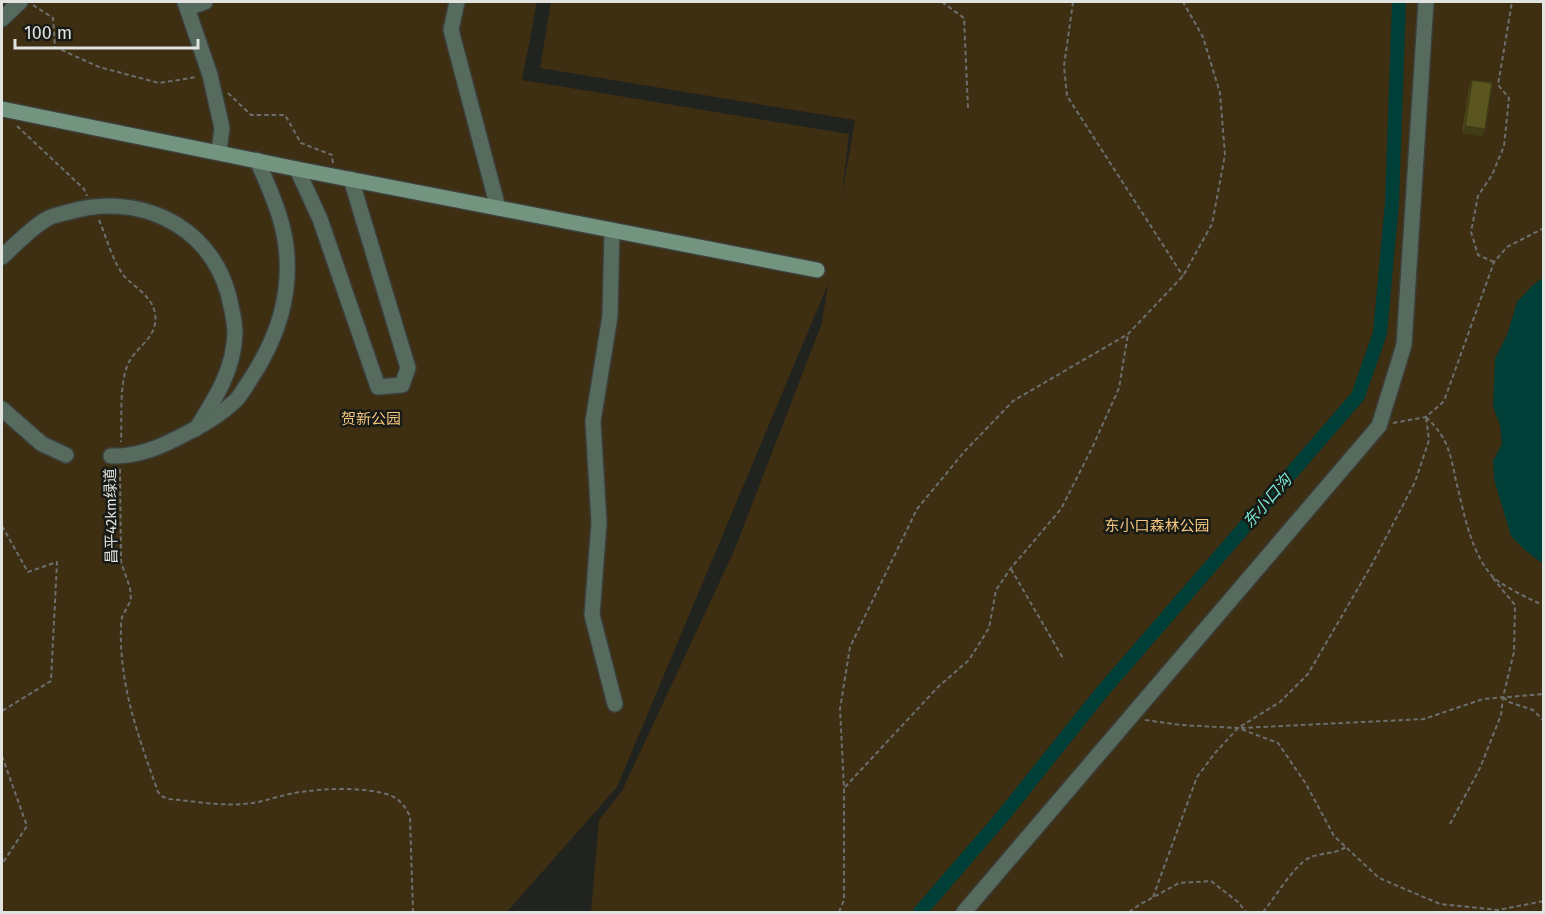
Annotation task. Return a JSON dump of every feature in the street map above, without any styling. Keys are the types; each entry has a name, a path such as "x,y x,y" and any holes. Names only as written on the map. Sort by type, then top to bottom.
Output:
{"street":[{"path":"2,19 20,2"},
{"path":"205,2 186,5 210,75 222,128 219,151"},
{"path":"457,2 451,30 498,208"},
{"path":"964,912 1379,426 1404,345 1426,2"},
{"path":"6,114 219,151 297,169 817,270"},
{"path":"116,456 164,446 196,429 236,400 270,346 282,312 287,277 286,245 277,205 257,160"},
{"path":"297,169 320,219 378,387 402,385 408,368 351,179"},
{"path":"2,257 47,219 93,206 124,206 145,210 174,221 198,241 213,259 224,279 235,331 230,365 220,389 196,429"},
{"path":"612,230 610,316 593,421 599,523 592,615 615,704"},
{"path":"2,409 42,444 66,455"}],"path":[{"path":"28,2 53,18 55,47 99,67 159,83 210,75"},
{"path":"942,2 964,18 968,108"},
{"path":"1073,2 1064,66 1067,96 1183,276"},
{"path":"839,912 844,900 844,788 840,709 850,647 917,510 964,452 1013,401 1128,334 1183,276 1212,224 1225,155 1220,93 1203,36 1184,2"},
{"path":"1494,262 1478,255 1471,232 1478,196 1492,175 1504,146 1509,99 1498,85 1512,2"},
{"path":"226,91 250,115 285,115 301,142 332,155 333,176"},
{"name":"昌平42km绿道","path":"6,114 84,189 121,272 149,300 155,312 154,326 148,341 128,364 123,385 116,456 121,562 130,588 131,600 122,617 121,625 122,676 158,792 169,799 235,804 322,790 362,791 390,795 400,801 410,817 413,912"},
{"path":"1379,426 1425,417 1444,401 1494,262 1507,247 1544,228"},
{"path":"844,788 938,687 969,660 988,628 996,590 1011,568 1061,509 1093,446 1119,388 1128,334"},
{"path":"1425,417 1439,430 1449,448 1473,544 1492,577 1515,605 1514,652 1501,715 1480,768 1450,825"},
{"path":"1153,897 1197,777 1238,728 1280,702 1308,674 1371,566 1415,482 1429,440 1425,417"},
{"path":"2,526 28,572 57,562 51,681 2,711"},
{"path":"1011,568 1064,660"},
{"path":"1492,577 1533,601 1544,604"},
{"path":"1130,717 1181,725 1238,728 1424,719 1483,699 1544,694"},
{"path":"1503,698 1533,711 1544,722"},
{"path":"1238,728 1278,743 1306,784 1334,836 1379,878 1440,904 1498,911 1544,901"},
{"path":"2,756 27,826 2,864"},
{"path":"1263,912 1278,895 1291,873 1308,858 1338,852 1346,847"},
{"path":"1129,912 1179,882 1211,881 1238,902 1246,912"}],"green space":[{"path":"2,2 537,2 522,80 849,134 842,195 855,120 540,68 551,2 1543,2 1543,912 591,912 599,820 622,791 734,551 822,323 828,284 617,787 507,912 2,912"}],"water":[{"path":"1543,278 1543,564 1511,536 1494,479 1493,461 1502,444 1500,425 1493,406 1495,359 1507,335 1517,302"}],"building":[{"path":"1472,80 1492,83 1485,129 1465,126"}],"waterway":[{"name":"东小口沟","path":"920,912 1002,817 1101,693 1358,396 1380,333 1392,203 1399,2"}],"park label":[{"name":"贺新公园","path":"371,419"},
{"name":"东小口森林公园","path":"1157,526"}]}
